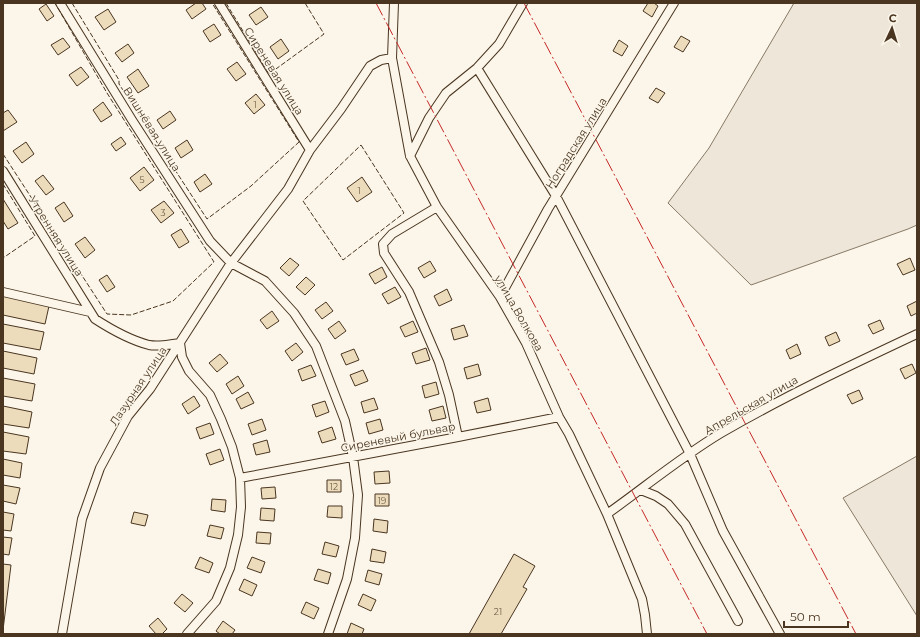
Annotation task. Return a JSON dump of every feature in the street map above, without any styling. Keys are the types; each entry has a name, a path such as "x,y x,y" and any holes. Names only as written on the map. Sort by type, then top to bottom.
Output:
{"street":[{"name":"Вишнёвая улица","path":"60,3 132,120 210,241 231,263 265,281 294,313 316,346 345,421 353,457 358,495 355,538 347,578 328,634"},
{"name":"Сиреневая улица","path":"219,3 310,150"},
{"name":"улица Волкова","path":"394,3 392,58 410,156 437,207 500,297 526,343 559,416 607,514 642,599 646,634"},
{"path":"410,156 429,118 446,93 477,68 498,44 523,3"},
{"name":"Ноградская улица","path":"500,297 556,196 674,3"},
{"path":"3,292 90,312 95,319 114,332 150,345 180,343 231,263 288,189 310,150 341,109 370,66 381,60 392,58"},
{"path":"477,68 556,196 690,454 724,531 780,634"},
{"name":"Утренняя улица","path":"3,171 90,312"},
{"path":"437,207 392,234 383,244 384,253 409,292 439,362 449,395 458,437"},
{"name":"Апрельская улица","path":"607,514 690,454 721,434 804,388 917,334"},
{"name":"Лазурная улица","path":"180,343 182,357 189,371 210,395 222,419 232,447 240,478 241,507 238,535 230,568 216,601 188,634"},
{"name":"Лазурная улица","path":"62,634 82,520 100,468 128,416 150,389 180,343"},
{"name":"Сиреневый бульвар","path":"240,478 458,437 559,416"},
{"path":"641,490 656,496 668,504 685,524 738,621"}],"shaded area":[{"path":"794,3 917,3 917,225 751,285 668,203 709,148"},
{"path":"917,456 917,616 843,498"}],"building":[{"path":"196,3 202,3 206,9 192,19 186,10"},
{"path":"648,3 654,3 658,6 652,17 643,11"},
{"path":"46,4 54,16 47,21 39,9"},
{"path":"261,7 268,17 256,25 249,15"},
{"path":"108,9 116,22 104,30 95,17"},
{"path":"214,24 221,35 210,42 203,31"},
{"path":"681,36 690,41 683,52 674,47"},
{"path":"63,38 70,47 58,55 51,45"},
{"path":"281,39 289,51 278,59 270,47"},
{"path":"619,40 628,46 622,56 613,51"},
{"path":"128,44 134,53 122,62 115,53"},
{"path":"237,62 246,74 236,81 227,69"},
{"path":"81,67 89,77 77,86 69,75"},
{"path":"138,69 149,86 138,93 127,77"},
{"path":"656,88 665,93 658,103 649,98"},
{"path":"256,94 265,105 254,114 245,103"},
{"path":"103,102 112,115 101,122 93,110"},
{"path":"8,110 17,122 3,131 3,113"},
{"path":"170,111 176,120 163,129 157,120"},
{"path":"121,137 126,144 116,151 111,144"},
{"path":"187,140 193,150 181,158 175,148"},
{"path":"26,142 34,154 22,163 13,151"},
{"path":"144,167 154,180 140,191 130,178"},
{"path":"205,174 212,184 200,192 194,182"},
{"path":"43,175 54,189 46,195 35,181"},
{"path":"362,177 372,192 357,202 347,188"},
{"path":"3,199 18,223 8,229 3,221"},
{"path":"164,201 174,213 161,223 151,210"},
{"path":"64,202 73,216 64,222 55,208"},
{"path":"181,229 189,242 179,248 171,235"},
{"path":"85,237 95,250 85,258 75,244"},
{"path":"290,258 299,265 289,276 280,268"},
{"path":"910,258 915,270 903,275 897,264"},
{"path":"430,261 436,271 424,278 418,268"},
{"path":"382,267 387,277 375,284 369,274"},
{"path":"107,275 115,287 107,292 99,280"},
{"path":"306,277 315,285 305,295 296,287"},
{"path":"395,287 401,297 388,304 382,294"},
{"path":"447,289 452,300 439,306 434,296"},
{"path":"3,295 49,306 45,324 3,315"},
{"path":"917,301 917,313 911,316 907,306"},
{"path":"326,302 333,311 322,319 315,310"},
{"path":"272,311 279,321 267,329 260,320"},
{"path":"880,320 884,329 873,334 868,325"},
{"path":"339,321 346,331 335,339 328,329"},
{"path":"413,321 418,332 405,337 400,327"},
{"path":"3,324 44,332 40,350 3,343"},
{"path":"464,325 468,336 454,340 451,329"},
{"path":"836,332 840,341 829,346 825,337"},
{"path":"296,343 303,352 292,361 285,351"},
{"path":"797,344 801,354 790,359 786,350"},
{"path":"426,348 430,360 416,364 412,353"},
{"path":"354,349 359,360 346,365 341,354"},
{"path":"3,351 37,358 34,374 3,368"},
{"path":"220,354 228,363 217,372 209,363"},
{"path":"478,364 481,375 467,379 464,368"},
{"path":"912,364 916,373 905,379 900,369"},
{"path":"311,365 316,376 302,381 298,370"},
{"path":"363,370 368,381 355,386 350,375"},
{"path":"238,376 244,386 232,394 226,384"},
{"path":"3,378 35,384 32,401 3,396"},
{"path":"436,382 439,394 425,398 422,386"},
{"path":"859,390 863,399 852,404 847,395"},
{"path":"248,392 254,403 241,409 236,399"},
{"path":"194,396 200,406 188,414 182,404"},
{"path":"374,398 378,409 364,413 361,402"},
{"path":"488,398 491,410 477,413 474,402"},
{"path":"325,401 329,412 316,417 312,405"},
{"path":"3,406 32,412 29,428 3,424"},
{"path":"443,406 446,418 432,421 429,410"},
{"path":"262,419 266,430 252,435 248,424"},
{"path":"380,419 383,430 369,434 366,423"},
{"path":"210,423 214,434 200,439 196,428"},
{"path":"332,427 336,439 322,443 318,432"},
{"path":"3,432 29,437 26,454 3,451"},
{"path":"267,440 270,452 256,455 253,444"},
{"path":"220,449 224,460 210,465 206,454"},
{"path":"3,459 22,463 20,478 3,475"},
{"path":"389,471 390,483 375,484 374,472"},
{"path":"327,480 341,480 341,492 327,492"},
{"path":"3,485 20,488 16,504 3,501"},
{"path":"275,487 276,498 262,499 261,488"},
{"path":"375,494 389,494 389,506 375,506"},
{"path":"212,499 226,500 225,512 211,510"},
{"path":"328,506 342,506 342,518 327,517"},
{"path":"261,508 275,509 274,521 260,520"},
{"path":"3,512 14,514 11,531 3,530"},
{"path":"134,512 148,515 145,526 131,523"},
{"path":"374,519 388,521 387,533 373,531"},
{"path":"210,525 224,528 221,539 207,536"},
{"path":"257,532 271,533 270,544 256,543"},
{"path":"3,537 12,538 9,555 3,554"},
{"path":"325,542 339,546 336,557 322,554"},
{"path":"372,549 386,552 384,563 370,561"},
{"path":"514,554 535,566 523,587 527,589 501,634 469,634"},
{"path":"200,557 213,563 209,573 195,568"},
{"path":"252,557 265,562 261,573 247,568"},
{"path":"3,564 11,565 3,630"},
{"path":"318,569 331,573 328,584 314,580"},
{"path":"368,570 382,574 379,585 365,581"},
{"path":"244,579 257,585 252,596 239,590"},
{"path":"182,594 193,603 185,612 174,603"},
{"path":"363,594 376,600 371,611 358,605"},
{"path":"306,602 319,608 314,619 301,613"},
{"path":"158,618 167,629 162,634 156,634 149,626"},
{"path":"223,621 235,630 232,634 220,634 216,631"},
{"path":"351,623 364,629 362,634 347,634"}],"fence":[{"path":"3,154 107,314 131,315 173,301 214,262 107,93 55,3"},
{"path":"72,3 119,80 119,84 207,219 251,186 299,142 212,3"},
{"path":"226,3 269,74 324,34 305,3"},
{"path":"361,145 404,213 343,260 303,201 361,145"},
{"path":"3,184 35,236 3,258"}],"power":[{"path":"376,3 707,634"},
{"path":"524,3 856,634"}]}
